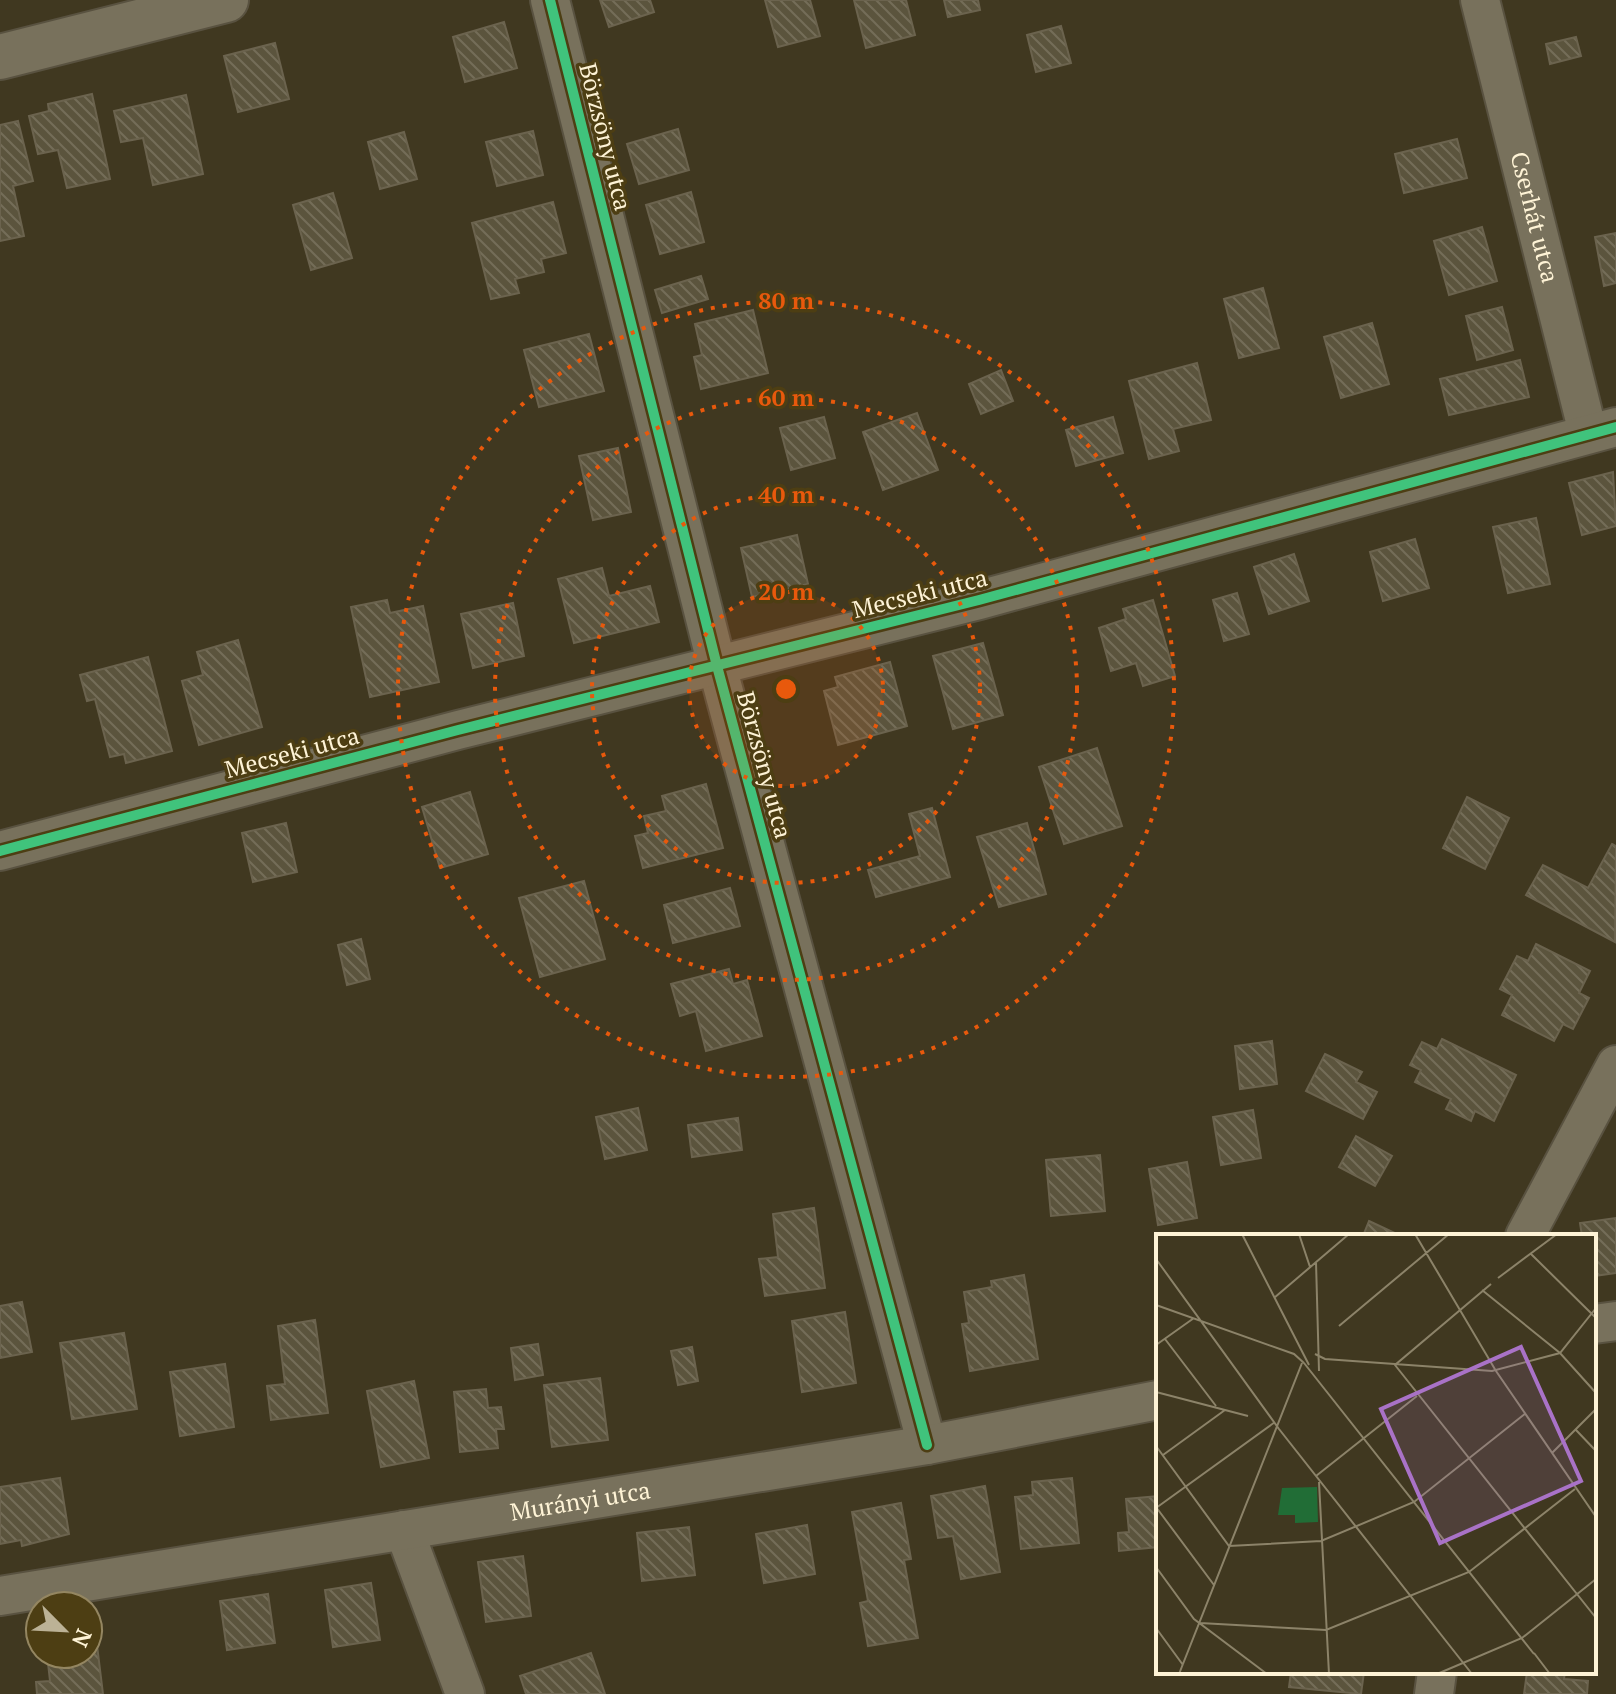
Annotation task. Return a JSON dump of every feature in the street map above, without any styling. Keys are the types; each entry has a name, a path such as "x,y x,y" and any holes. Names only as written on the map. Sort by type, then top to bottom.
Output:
{"street":[{"path":"0,57 226,0"},
{"name":"Börzsöny utca","path":"550,0 717,666 927,1445"},
{"name":"Cserhát utca","path":"1480,0 1602,430"},
{"name":"Mecseki utca","path":"0,851 979,600 1602,430"},
{"path":"1526,1234 1616,1065"},
{"path":"1596,1324 1616,1321"},
{"name":"Murányi utca","path":"0,1596 927,1445 1156,1400"},
{"path":"404,1530 465,1694"},
{"path":"1434,1694 1437,1674"}],"building":[{"path":"600,0 650,0 654,12 609,27"},
{"path":"765,0 810,0 820,36 778,47"},
{"path":"854,0 906,0 915,35 866,48"},
{"path":"944,0 978,0 980,10 948,17"},
{"path":"504,22 517,68 465,82 453,37"},
{"path":"1061,26 1071,63 1036,72 1027,35"},
{"path":"1576,37 1581,56 1550,64 1546,44"},
{"path":"275,43 289,99 238,112 224,56"},
{"path":"92,94 110,179 67,188 58,150 38,154 29,116 49,111 48,104"},
{"path":"186,95 203,174 153,185 143,138 121,142 114,111"},
{"path":"18,121 33,181 13,186 24,236 0,241 0,125"},
{"path":"678,129 689,170 639,184 627,144"},
{"path":"533,131 543,175 497,186 486,142"},
{"path":"404,132 417,179 380,189 368,142"},
{"path":"1457,139 1467,178 1404,193 1395,154"},
{"path":"691,192 704,242 660,254 646,205"},
{"path":"333,193 352,258 311,270 293,205"},
{"path":"553,202 566,253 541,259 544,272 515,279 519,293 491,299 472,223"},
{"path":"1482,227 1497,281 1449,295 1434,241"},
{"path":"1616,233 1616,283 1604,286 1595,237"},
{"path":"701,276 708,299 662,313 655,290"},
{"path":"1263,288 1279,348 1239,358 1224,299"},
{"path":"1502,307 1513,350 1477,360 1466,316"},
{"path":"753,310 768,373 701,389 694,357 702,355 695,324"},
{"path":"1372,323 1389,384 1341,398 1324,337"},
{"path":"589,334 604,391 539,407 524,350"},
{"path":"1520,360 1529,397 1449,415 1440,379"},
{"path":"1197,363 1211,420 1173,429 1179,451 1149,459 1129,381"},
{"path":"1001,370 1013,401 981,414 969,384"},
{"path":"917,413 938,470 883,490 863,432"},
{"path":"824,417 835,458 791,470 780,428"},
{"path":"1113,417 1123,453 1076,466 1066,430"},
{"path":"618,448 631,512 593,520 579,456"},
{"path":"1613,472 1616,526 1582,535 1569,483"},
{"path":"1536,518 1550,584 1508,593 1493,527"},
{"path":"797,535 808,584 752,597 741,548"},
{"path":"1415,539 1429,588 1383,601 1370,552"},
{"path":"1294,554 1309,601 1269,614 1254,567"},
{"path":"602,568 609,596 650,586 659,622 574,643 558,579"},
{"path":"1237,593 1249,634 1224,641 1213,600"},
{"path":"387,600 390,613 423,606 439,682 370,697 351,607"},
{"path":"1153,600 1175,676 1143,686 1136,663 1111,671 1099,628 1126,619 1123,609"},
{"path":"513,603 524,656 473,668 461,614"},
{"path":"238,640 262,727 199,745 182,681 203,675 197,652"},
{"path":"983,643 1003,715 953,729 933,656"},
{"path":"148,657 172,751 126,763 124,754 110,757 95,699 87,701 80,675"},
{"path":"890,662 907,726 838,745 824,691 838,687 835,677"},
{"path":"1097,748 1122,826 1064,844 1039,767"},
{"path":"706,784 723,848 643,868 635,836 648,833 644,816 666,811 662,796"},
{"path":"470,792 488,854 440,868 422,807"},
{"path":"1467,797 1509,818 1485,869 1443,848"},
{"path":"932,808 950,877 876,897 868,870 920,856 909,814"},
{"path":"286,823 297,872 253,882 242,833"},
{"path":"1027,823 1046,894 999,907 977,837"},
{"path":"1612,844 1616,846 1615,942 1526,895 1543,865 1588,888"},
{"path":"584,881 605,959 540,977 519,898"},
{"path":"730,888 740,926 673,943 664,905"},
{"path":"361,939 370,979 347,985 338,945"},
{"path":"1536,944 1590,971 1579,993 1589,998 1573,1029 1563,1024 1554,1041 1502,1015 1512,995 1500,989 1517,956 1528,961"},
{"path":"729,969 733,984 747,980 762,1036 706,1051 696,1011 680,1016 671,984"},
{"path":"1442,1039 1516,1075 1494,1121 1475,1111 1471,1121 1446,1109 1451,1099 1415,1082 1421,1070 1410,1065 1422,1042 1437,1049"},
{"path":"1272,1041 1277,1084 1240,1089 1235,1046"},
{"path":"1325,1054 1362,1072 1356,1082 1377,1092 1363,1119 1306,1091"},
{"path":"638,1108 647,1150 605,1159 596,1117"},
{"path":"1253,1110 1261,1158 1221,1165 1213,1117"},
{"path":"738,1118 742,1150 692,1157 688,1125"},
{"path":"1356,1136 1392,1156 1375,1186 1339,1167"},
{"path":"1100,1155 1105,1211 1051,1216 1046,1160"},
{"path":"1187,1162 1197,1218 1158,1225 1149,1169"},
{"path":"814,1208 825,1288 765,1296 759,1259 778,1257 773,1214"},
{"path":"1616,1218 1616,1273 1596,1276 1596,1234 1582,1234 1580,1223"},
{"path":"1369,1221 1397,1234 1364,1234"},
{"path":"1024,1275 1038,1359 970,1371 962,1324 969,1323 964,1292 992,1287 991,1281"},
{"path":"22,1302 32,1352 0,1358 0,1306"},
{"path":"845,1312 856,1383 802,1392 792,1321"},
{"path":"315,1320 328,1413 271,1420 267,1386 285,1384 278,1326"},
{"path":"124,1333 137,1409 72,1419 60,1343"},
{"path":"538,1344 543,1375 515,1380 511,1348"},
{"path":"692,1347 698,1381 678,1385 671,1351"},
{"path":"225,1364 234,1427 180,1436 170,1372"},
{"path":"600,1378 608,1440 552,1447 544,1385"},
{"path":"414,1381 429,1458 381,1467 367,1391"},
{"path":"486,1389 488,1408 501,1407 504,1429 496,1429 498,1448 460,1452 454,1392"},
{"path":"60,1478 69,1534 22,1546 21,1540 0,1544 0,1487"},
{"path":"1072,1478 1079,1543 1021,1549 1015,1497 1033,1495 1032,1482"},
{"path":"985,1486 1000,1572 961,1579 953,1536 938,1538 931,1496"},
{"path":"1156,1496 1156,1547 1119,1551 1118,1533 1129,1532 1126,1499"},
{"path":"901,1503 911,1559 904,1560 918,1638 868,1646 860,1603 868,1601 852,1512"},
{"path":"807,1525 815,1574 764,1583 756,1534"},
{"path":"689,1527 695,1575 642,1581 637,1533"},
{"path":"523,1556 531,1616 486,1622 478,1562"},
{"path":"371,1583 380,1640 333,1647 325,1590"},
{"path":"268,1594 275,1643 227,1650 220,1601"},
{"path":"591,1653 605,1694 526,1694 520,1676"},
{"path":"49,1670 100,1670 103,1694 37,1694 36,1682 50,1681"},
{"path":"1291,1674 1364,1674 1361,1694 1289,1687"},
{"path":"1527,1674 1565,1674 1564,1679 1588,1681 1587,1694 1524,1694"}],"cycle path":[{"path":"550,0 717,666 927,1445"},
{"path":"0,851 458,730 979,600 1616,427"}]}
